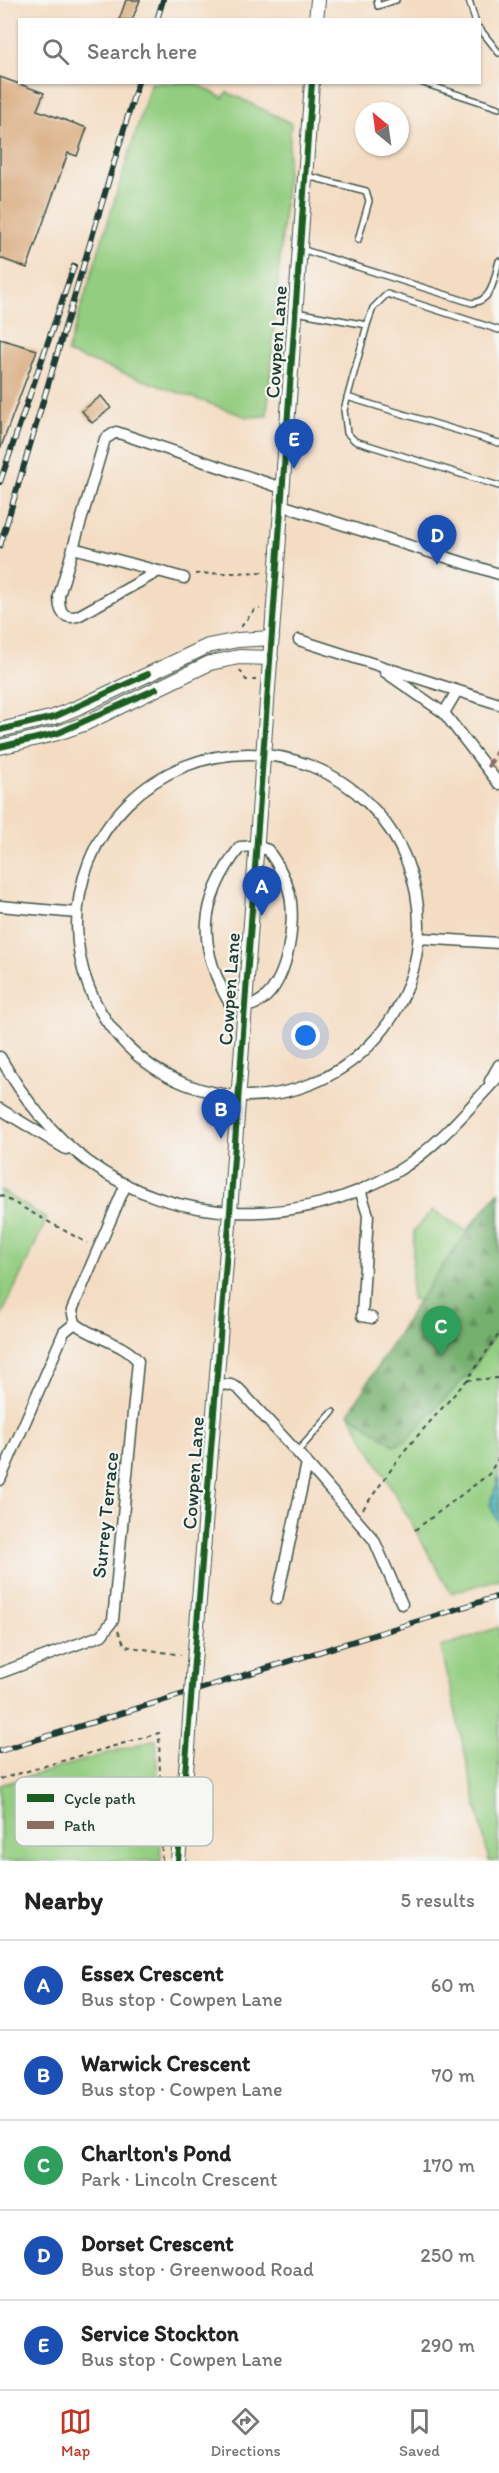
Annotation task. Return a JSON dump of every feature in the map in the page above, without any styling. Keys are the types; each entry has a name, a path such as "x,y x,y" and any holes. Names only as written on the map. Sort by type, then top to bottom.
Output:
{"street":[{"path":"316,18 318,0"},
{"name":"Cowpen Lane","path":"185,1777 230,1212 312,84"},
{"path":"159,571 70,618 64,615 59,608 59,596 105,439 116,432 282,488"},
{"path":"281,505 499,574"},
{"path":"73,548 184,578"},
{"path":"0,730 54,717 208,646 238,640 272,638"},
{"path":"299,640 376,667 499,704"},
{"path":"0,747 58,733 84,724 210,663 239,657 271,658"},
{"path":"376,667 444,713 499,784"},
{"path":"444,713 457,691"},
{"path":"222,753 262,753 313,766 345,784 377,811 397,839 414,880 419,913 419,938 415,968 404,1002 383,1034 359,1059 329,1078 301,1088 258,1096 238,1095 212,1093 184,1085 144,1061 124,1042 108,1023 85,974 80,953 77,913 91,857 111,821 129,801 175,769 199,759 222,753"},
{"name":"Cowpen Lane","path":"256,846 268,850 280,867 290,892 293,931 284,966 270,990 258,1003 245,1006 230,1004 216,981 205,935 208,903 221,872 240,848 256,846"},
{"path":"0,906 77,913"},
{"path":"419,938 499,943"},
{"path":"0,1057 35,1110 56,1134 87,1161"},
{"path":"484,1092 499,1065"},
{"path":"0,1109 126,1184 165,1201 230,1212 282,1212 320,1204 360,1190 396,1172 437,1143 499,1076"},
{"path":"0,1480 64,1332 75,1323 72,1310 126,1184"},
{"path":"360,1190 368,1215 362,1316 372,1318"},
{"name":"Surrey Terrace","path":"75,1323 84,1330 131,1353 138,1361 113,1620"},
{"path":"217,1384 231,1385 239,1389 356,1518 378,1548 402,1604"},
{"path":"276,1599 307,1463"},
{"path":"0,1673 102,1635 113,1620"},
{"name":"Cowpen Lane","path":"178,1861 179,1846"}],"lane":[{"path":"377,0 378,6 396,0"},
{"path":"469,0 474,18"},
{"path":"481,30 499,53"},
{"path":"426,84 499,108"},
{"path":"304,176 366,191 369,201 358,240"},
{"path":"299,248 472,303 482,302 487,297 499,261"},
{"path":"499,330 387,294 373,308 367,325 347,397 344,424 347,433 355,441 499,486"},
{"path":"294,312 367,325"},
{"path":"347,397 499,443"},
{"path":"297,1452 333,1412"}],"path":[{"path":"184,578 192,574 276,572"},
{"path":"0,1195 98,1248"},
{"path":"356,1518 405,1450 467,1380 499,1334"},
{"path":"467,1380 499,1378"},
{"path":"415,1530 489,1474 499,1457"},
{"path":"113,1620 125,1646 173,1655"},
{"path":"0,1779 159,1732 160,1777"},
{"path":"162,1846 162,1861"}],"green space":[{"path":"151,84 197,84 223,98 227,92 291,123 267,416 247,417 67,353"},
{"path":"0,1190 47,1219 0,1319"},
{"path":"499,1192 499,1579 451,1593 349,1413 419,1300 411,1299 414,1231 433,1210 466,1231"},
{"path":"499,1192 499,1328 473,1369 407,1440 395,1446 349,1413 438,1272"},
{"path":"499,1627 499,1861 489,1861 441,1647"},
{"path":"156,1739 158,1777 27,1777"},
{"path":"15,1781 15,1846 160,1846 161,1861 0,1861 0,1785"}],"water":[{"path":"499,1475 499,1525 490,1505"}],"building":[{"path":"126,0 140,0 133,18 120,18"},
{"path":"0,77 44,93 37,110 87,128 77,156 68,153 27,268 0,258"},
{"path":"0,339 37,350 1,447 0,447"},
{"path":"101,396 111,408 92,423 82,411"}],"railway":[{"path":"158,18 163,0"},
{"path":"0,546 137,84"},
{"path":"0,482 74,266"},
{"path":"0,1751 499,1596"}],"marked path":[{"path":"488,767 499,748"}],"cycle path":[{"path":"185,1777 230,1212 312,84"},
{"path":"0,730 54,717 148,674"},
{"path":"0,747 58,733 156,689"},
{"path":"178,1861 179,1846"}],"place":[{"name":"Service Stockton","path":"294,469"},
{"name":"Dorset Crescent","path":"437,565"},
{"name":"Essex Crescent","path":"262,916"},
{"name":"Warwick Crescent","path":"221,1139"},
{"name":"Charlton's Pond","path":"441,1356"}]}
